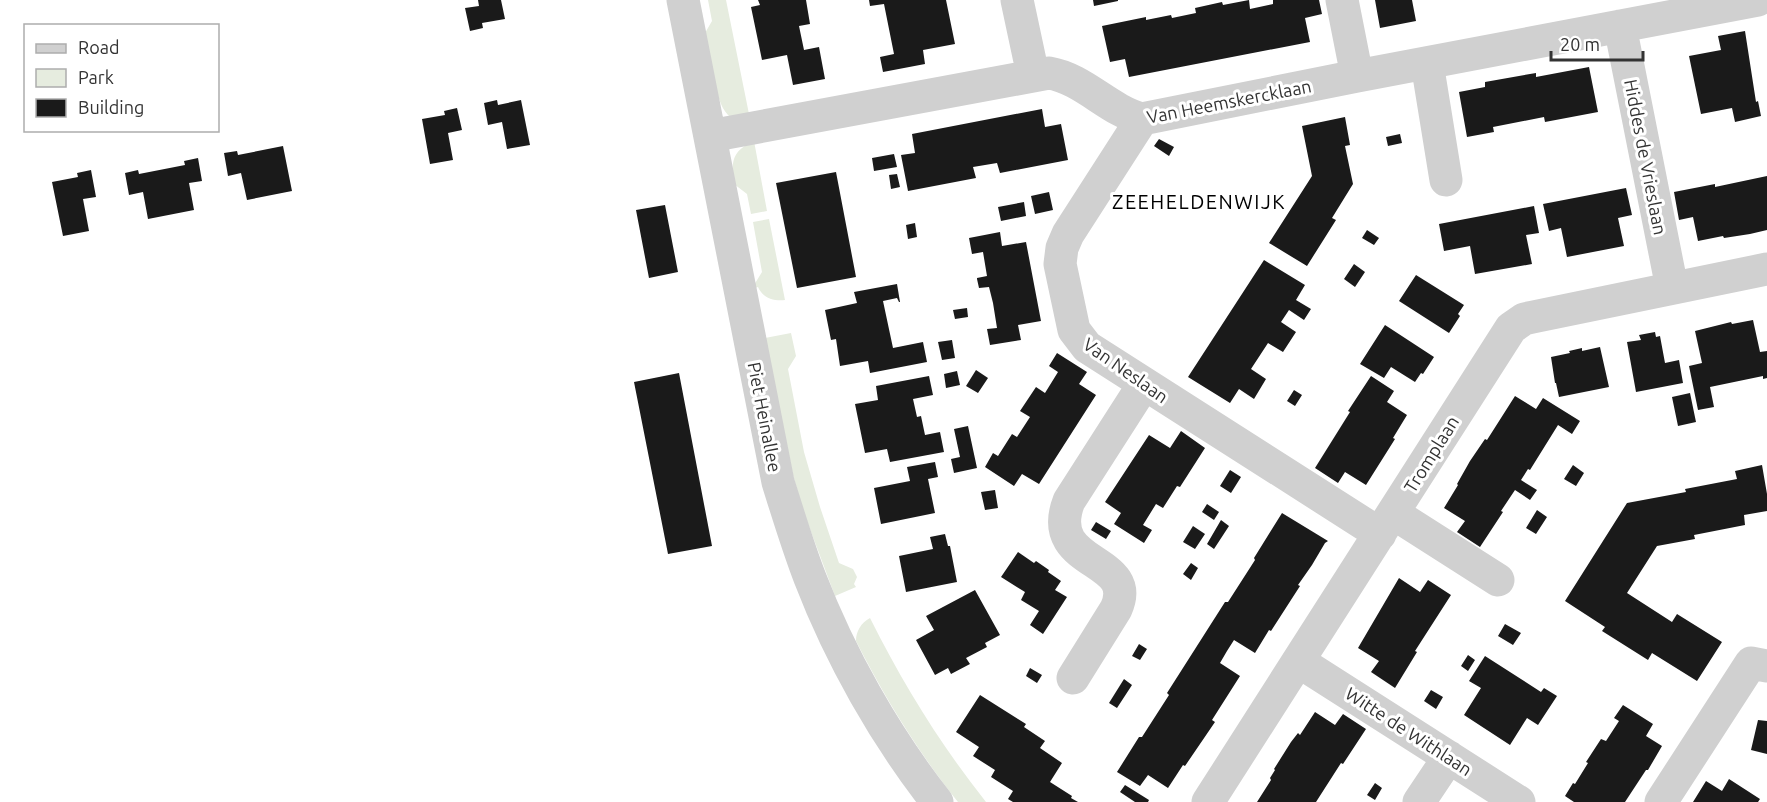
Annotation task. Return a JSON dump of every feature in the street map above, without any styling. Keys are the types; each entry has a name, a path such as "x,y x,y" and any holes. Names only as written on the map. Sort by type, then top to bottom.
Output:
{"street":[{"name":"Piet Heinallee","path":"683,0 778,482 793,532 810,578 845,657 887,729 937,802"},
{"path":"1017,0 1033,75"},
{"path":"1342,0 1357,76"},
{"name":"Van Heemskercklaan","path":"710,136 1049,73 1063,75 1128,115 1142,119 1620,26 1652,10 1758,0"},
{"name":"Hiddes de Vrieslaan","path":"1620,26 1672,288"},
{"path":"1427,63 1446,180"},
{"name":"Van Neslaan","path":"1142,119 1068,234 1062,248 1060,264 1071,320 1080,339 1087,347 1144,384 1386,524 1498,580"},
{"name":"Tromplaan","path":"1208,802 1511,328 1524,319 1767,269"},
{"path":"1073,678 1116,609 1121,591 1117,580 1071,544 1065,529 1064,514 1069,501 1144,384"},
{"name":"Witte de Withlaan","path":"1298,661 1519,802"},
{"path":"1661,802 1751,663 1767,666"},
{"path":"1419,802 1449,757"}],"green space":[{"path":"708,0 726,0 750,119 731,117 725,112 717,92 705,33 712,21"},
{"path":"754,141 767,211 751,214 747,194 734,184 733,163 737,153"},
{"path":"769,219 785,300 769,298 754,285 762,272 753,222"},
{"path":"791,333 796,356 788,369 804,452 839,563 853,569 857,577 854,584 856,587 835,596 804,513 793,475 765,338"},
{"path":"870,618 923,713 986,802 958,802 929,764 903,724 856,641 860,628"}],"building":[{"path":"478,0 501,0 505,19 482,23 483,28 470,31 465,8 479,6"},
{"path":"758,0 806,0 810,24 799,26 804,50 819,47 825,79 793,85 787,55 762,60 751,7 760,5"},
{"path":"869,0 946,0 955,44 923,50 925,64 883,72 880,57 894,54 884,4 870,6"},
{"path":"1093,0 1118,0 1118,1 1094,6"},
{"path":"1249,0 1250,9 1273,4 1273,0 1319,0 1322,14 1305,18 1310,42 1129,77 1125,59 1110,62 1102,26 1146,17 1146,20 1171,15 1172,18 1196,13 1195,8 1222,2 1223,5"},
{"path":"1375,0 1412,0 1416,21 1380,28"},
{"path":"1745,31 1756,102 1758,101 1761,116 1735,122 1732,108 1701,114 1689,56 1721,50 1718,36"},
{"path":"1589,67 1598,112 1545,122 1544,117 1493,127 1494,132 1467,137 1459,92 1485,87 1485,82 1536,73 1536,77"},
{"path":"497,100 498,105 521,100 530,145 507,149 502,122 488,125 484,103"},
{"path":"457,108 462,130 448,133 453,160 430,164 422,119 445,115 444,111"},
{"path":"1042,109 1045,127 1061,124 1068,160 1000,173 997,163 973,167 976,178 908,191 901,155 915,153 912,134"},
{"path":"1345,117 1350,145 1345,146 1353,184 1332,218 1336,220 1307,266 1269,243 1312,176 1302,126"},
{"path":"1400,134 1402,143 1388,146 1386,137"},
{"path":"1159,139 1174,147 1169,156 1154,146"},
{"path":"283,146 292,191 247,200 241,173 228,176 224,153 237,151 238,155"},
{"path":"894,154 897,167 874,171 872,158"},
{"path":"198,158 202,181 189,183 194,210 148,219 143,192 129,195 125,173 138,170 139,174 185,165 184,161"},
{"path":"91,170 96,197 83,199 89,231 63,236 52,182 78,177 77,173"},
{"path":"836,172 856,277 797,288 776,183"},
{"path":"897,174 900,187 891,189 889,175"},
{"path":"1767,176 1767,230 1698,241 1693,217 1679,220 1674,192 1715,184 1715,187"},
{"path":"1626,188 1632,215 1618,218 1624,246 1567,257 1561,228 1549,231 1543,204"},
{"path":"1049,192 1053,210 1035,214 1031,196"},
{"path":"1024,202 1026,216 1001,221 998,207"},
{"path":"665,205 678,272 649,278 636,210"},
{"path":"1534,206 1539,233 1526,235 1532,264 1475,274 1470,246 1444,251 1439,224"},
{"path":"915,223 917,237 908,239 906,225"},
{"path":"1367,230 1379,238 1374,245 1362,238"},
{"path":"1000,232 1002,246 1026,242 1041,321 1018,325 1021,340 990,345 987,329 997,328 989,287 979,288 977,279 987,276 983,252 972,254 969,238"},
{"path":"1264,260 1305,285 1296,300 1311,309 1304,320 1289,310 1281,322 1296,332 1283,352 1268,343 1251,369 1266,379 1254,399 1239,389 1230,403 1188,377"},
{"path":"1354,264 1365,272 1355,287 1344,279"},
{"path":"1416,275 1464,305 1449,333 1399,301"},
{"path":"897,284 900,302 897,298 883,301 893,348 923,342 927,362 870,373 868,361 840,366 836,339 831,340 825,310 857,303 854,292"},
{"path":"967,308 968,317 955,319 953,310"},
{"path":"1753,320 1760,352 1767,351 1767,378 1763,379 1763,376 1710,387 1714,407 1698,410 1689,366 1702,363 1695,331 1731,322 1732,324"},
{"path":"1385,325 1434,357 1415,382 1391,367 1384,378 1360,364"},
{"path":"1655,332 1656,337 1660,336 1665,363 1679,360 1683,383 1636,392 1627,342 1641,340 1639,335"},
{"path":"952,340 955,358 942,360 938,342"},
{"path":"1600,347 1609,387 1559,397 1551,357 1582,348 1582,351"},
{"path":"1057,353 1087,372 1079,384 1096,395 1039,484 1022,474 1014,486 985,467 993,453 998,456 1012,434 1017,437 1030,417 1020,411 1036,387 1045,393 1058,372 1049,366"},
{"path":"976,370 988,378 978,393 966,386"},
{"path":"957,371 960,385 946,388 944,374"},
{"path":"679,373 712,546 668,554 634,382"},
{"path":"929,376 933,395 913,399 917,417 921,416 925,435 940,432 944,452 890,462 887,449 865,453 855,404 878,400 876,386"},
{"path":"1371,376 1394,391 1387,402 1407,415 1366,485 1345,472 1338,483 1315,468"},
{"path":"1294,390 1302,395 1295,406 1287,401"},
{"path":"1690,393 1696,422 1678,426 1672,397"},
{"path":"1515,396 1536,409 1543,398 1580,421 1572,434 1558,425 1530,470 1528,469 1521,480 1537,490 1530,500 1515,490 1480,547 1457,532 1465,521 1444,508 1470,461 1485,439 1487,440"},
{"path":"968,426 977,468 954,473 951,459 960,457 954,429"},
{"path":"1181,431 1205,448 1180,487 1177,486 1163,508 1156,504 1143,525 1152,530 1144,543 1114,524 1121,513 1105,502 1149,435 1170,448"},
{"path":"935,462 938,477 928,479 935,513 881,524 874,488 910,481 907,467"},
{"path":"1573,465 1584,473 1576,486 1564,479"},
{"path":"1762,465 1767,494 1767,511 1744,515 1745,525 1694,535 1695,539 1657,546 1627,593 1672,622 1677,614 1722,642 1697,681 1652,653 1648,660 1602,631 1605,627 1565,601 1627,503 1686,492 1685,489 1737,479 1735,471"},
{"path":"1230,470 1241,477 1231,493 1220,486"},
{"path":"995,490 998,508 985,510 981,492"},
{"path":"1207,504 1219,512 1214,520 1202,512"},
{"path":"1537,510 1547,517 1536,534 1526,528"},
{"path":"1282,513 1328,541 1255,653 1234,640 1227,651 1220,663 1240,676 1212,720 1215,722 1185,766 1183,765 1168,788 1148,775 1140,786 1117,772 1169,695 1167,693 1225,602 1228,602 1255,560 1254,558"},
{"path":"1221,520 1229,526 1214,549 1207,544"},
{"path":"1096,522 1111,531 1106,539 1091,530"},
{"path":"1193,526 1205,534 1195,549 1183,542"},
{"path":"945,534 948,546 950,546 957,582 906,592 899,556 933,549 930,537"},
{"path":"1018,552 1034,563 1036,561 1061,581 1055,590 1067,597 1043,634 1030,625 1039,611 1021,600 1025,592 1001,577"},
{"path":"1191,563 1198,568 1191,580 1183,574"},
{"path":"1399,578 1420,592 1428,580 1451,595 1415,651 1417,652 1395,688 1371,672 1379,661 1358,648"},
{"path":"975,590 1000,635 985,643 987,647 966,658 970,664 951,674 948,668 935,675 916,640 934,630 926,616"},
{"path":"1505,624 1521,633 1513,645 1498,636"},
{"path":"1139,644 1147,649 1140,660 1132,656"},
{"path":"1468,655 1475,660 1468,671 1461,666"},
{"path":"1485,656 1541,692 1544,688 1557,696 1538,725 1527,718 1510,745 1464,715 1481,688 1469,681"},
{"path":"1030,668 1042,675 1037,683 1026,676"},
{"path":"1124,679 1132,685 1117,708 1109,703"},
{"path":"1431,690 1443,697 1436,709 1424,701"},
{"path":"980,695 1026,724 1024,727 1045,741 1040,748 1062,763 1050,782 1078,802 1013,802 1008,799 1013,791 991,777 995,770 973,756 979,747 956,732"},
{"path":"1623,705 1653,724 1646,736 1662,746 1625,802 1574,802 1565,796 1573,783 1575,784 1601,739 1606,741 1619,721 1614,718"},
{"path":"1315,712 1335,725 1343,714 1366,729 1316,802 1257,802 1291,742 1298,733 1300,735"},
{"path":"1758,720 1767,721 1767,754 1751,750"},
{"path":"1729,779 1760,799 1758,802 1693,802 1706,781 1722,791"},
{"path":"1375,783 1382,788 1375,800 1367,795"},
{"path":"1125,785 1149,800 1148,802 1135,802 1120,792"}],"district":[{"name":"ZEEHELDENWIJK","path":"1199,201"}]}
